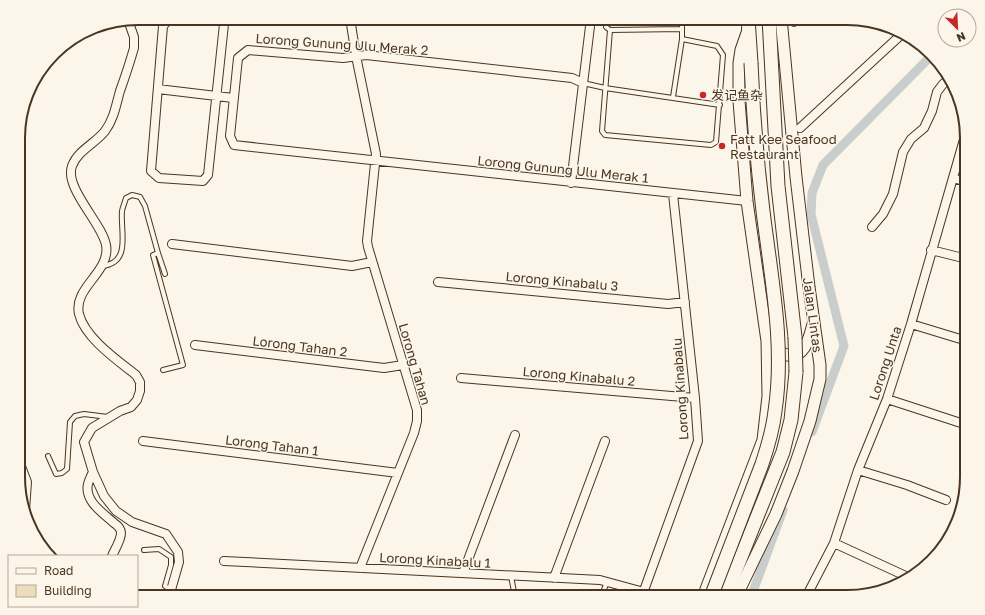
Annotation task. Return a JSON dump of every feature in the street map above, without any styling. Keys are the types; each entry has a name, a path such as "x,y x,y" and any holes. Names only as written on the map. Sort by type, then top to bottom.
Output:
{"highway":[{"path":"714,590 769,443 775,411 778,382 777,331 761,186 748,25"},
{"name":"Jalan Lintas","path":"728,590 783,452 791,420 795,387 796,372 794,337 778,186 769,25"}],"main road":[{"path":"706,590 763,440 768,396 767,341 747,201 740,112 739,76 741,50 747,25"},
{"name":"Jalan Lintas","path":"739,590 776,514 804,439 818,390 820,365 796,176 782,25"},
{"path":"763,318 773,345 778,351 790,356 796,355 804,350 814,321"},
{"path":"748,590 764,551 776,514"}],"street":[{"path":"164,25 151,171 159,178 203,181 208,175 224,25"},
{"name":"Lorong Tahan","path":"351,25 376,154 367,241 417,410 417,421 414,432 360,568"},
{"path":"571,183 590,25"},
{"path":"130,26 134,37 134,48 112,118 104,132 75,160 71,173 82,202 103,237 107,251 102,266 82,295 79,304 79,313 83,323 96,342 136,375 140,382 140,391 137,400 131,407 120,411 92,428 84,442 93,472 104,496 116,510 132,522 166,534 178,552 179,562 172,590"},
{"path":"800,128 898,38"},
{"name":"Lorong Gunung Ulu Merak 2","path":"234,145 230,136 238,58 248,50 342,58 366,55 572,78 583,83"},
{"path":"872,227 883,214 893,194 903,152 911,138 924,128 932,111 937,92 945,82"},
{"path":"158,89 233,98"},
{"name":"Lorong Gunung Ulu Merak 1","path":"234,145 571,183 747,201"},
{"name":"Lorong Unta","path":"810,590 834,543 858,470 887,399 960,154"},
{"path":"953,178 960,180"},
{"name":"Lorong Kinabalu","path":"644,590 698,441 695,398 673,194"},
{"path":"172,244 352,266 372,262"},
{"path":"931,250 960,257"},
{"name":"Lorong Kinabalu 3","path":"438,282 668,304 685,302"},
{"path":"910,324 960,339"},
{"name":"Lorong Tahan 2","path":"194,345 384,368 403,365"},
{"name":"Lorong Kinabalu 2","path":"461,378 695,398"},
{"path":"887,399 960,423"},
{"path":"462,573 515,435"},
{"name":"Lorong Tahan 1","path":"143,441 398,473"},
{"path":"554,578 605,441"},
{"path":"858,470 907,485 946,500"},
{"path":"93,472 88,483 87,492 90,500 120,530 121,534 112,555"},
{"path":"25,477 27,482 26,493"},
{"path":"834,543 904,575"},
{"name":"Lorong Kinabalu 1","path":"224,561 600,580 631,590"}],"lane":[{"path":"606,25 606,27 610,30 682,29"},
{"path":"673,97 682,39 682,25"},
{"path":"610,30 602,131 605,135 711,145 716,142 723,55 717,46 682,39"},
{"path":"583,83 605,88 720,105"},
{"path":"102,266 111,265 119,257 123,247 122,211 126,198 132,195 140,198 145,206 165,274"},
{"path":"158,253 153,255 183,365 163,370"},
{"path":"48,456 56,474 62,473 67,469 70,422 75,416 84,414 110,418"},
{"path":"144,550 159,549 171,557 171,565 165,586 168,590"},
{"path":"511,576 514,590"},
{"path":"604,590 607,582"}],"waterway":[{"path":"812,432 844,346 811,214 812,193 823,165 928,59"},
{"path":"754,590 783,510"}],"place":[{"name":"发记鱼杂","path":"703,95"},
{"name":"Fatt Kee Seafood Restaurant","path":"722,146"}]}
